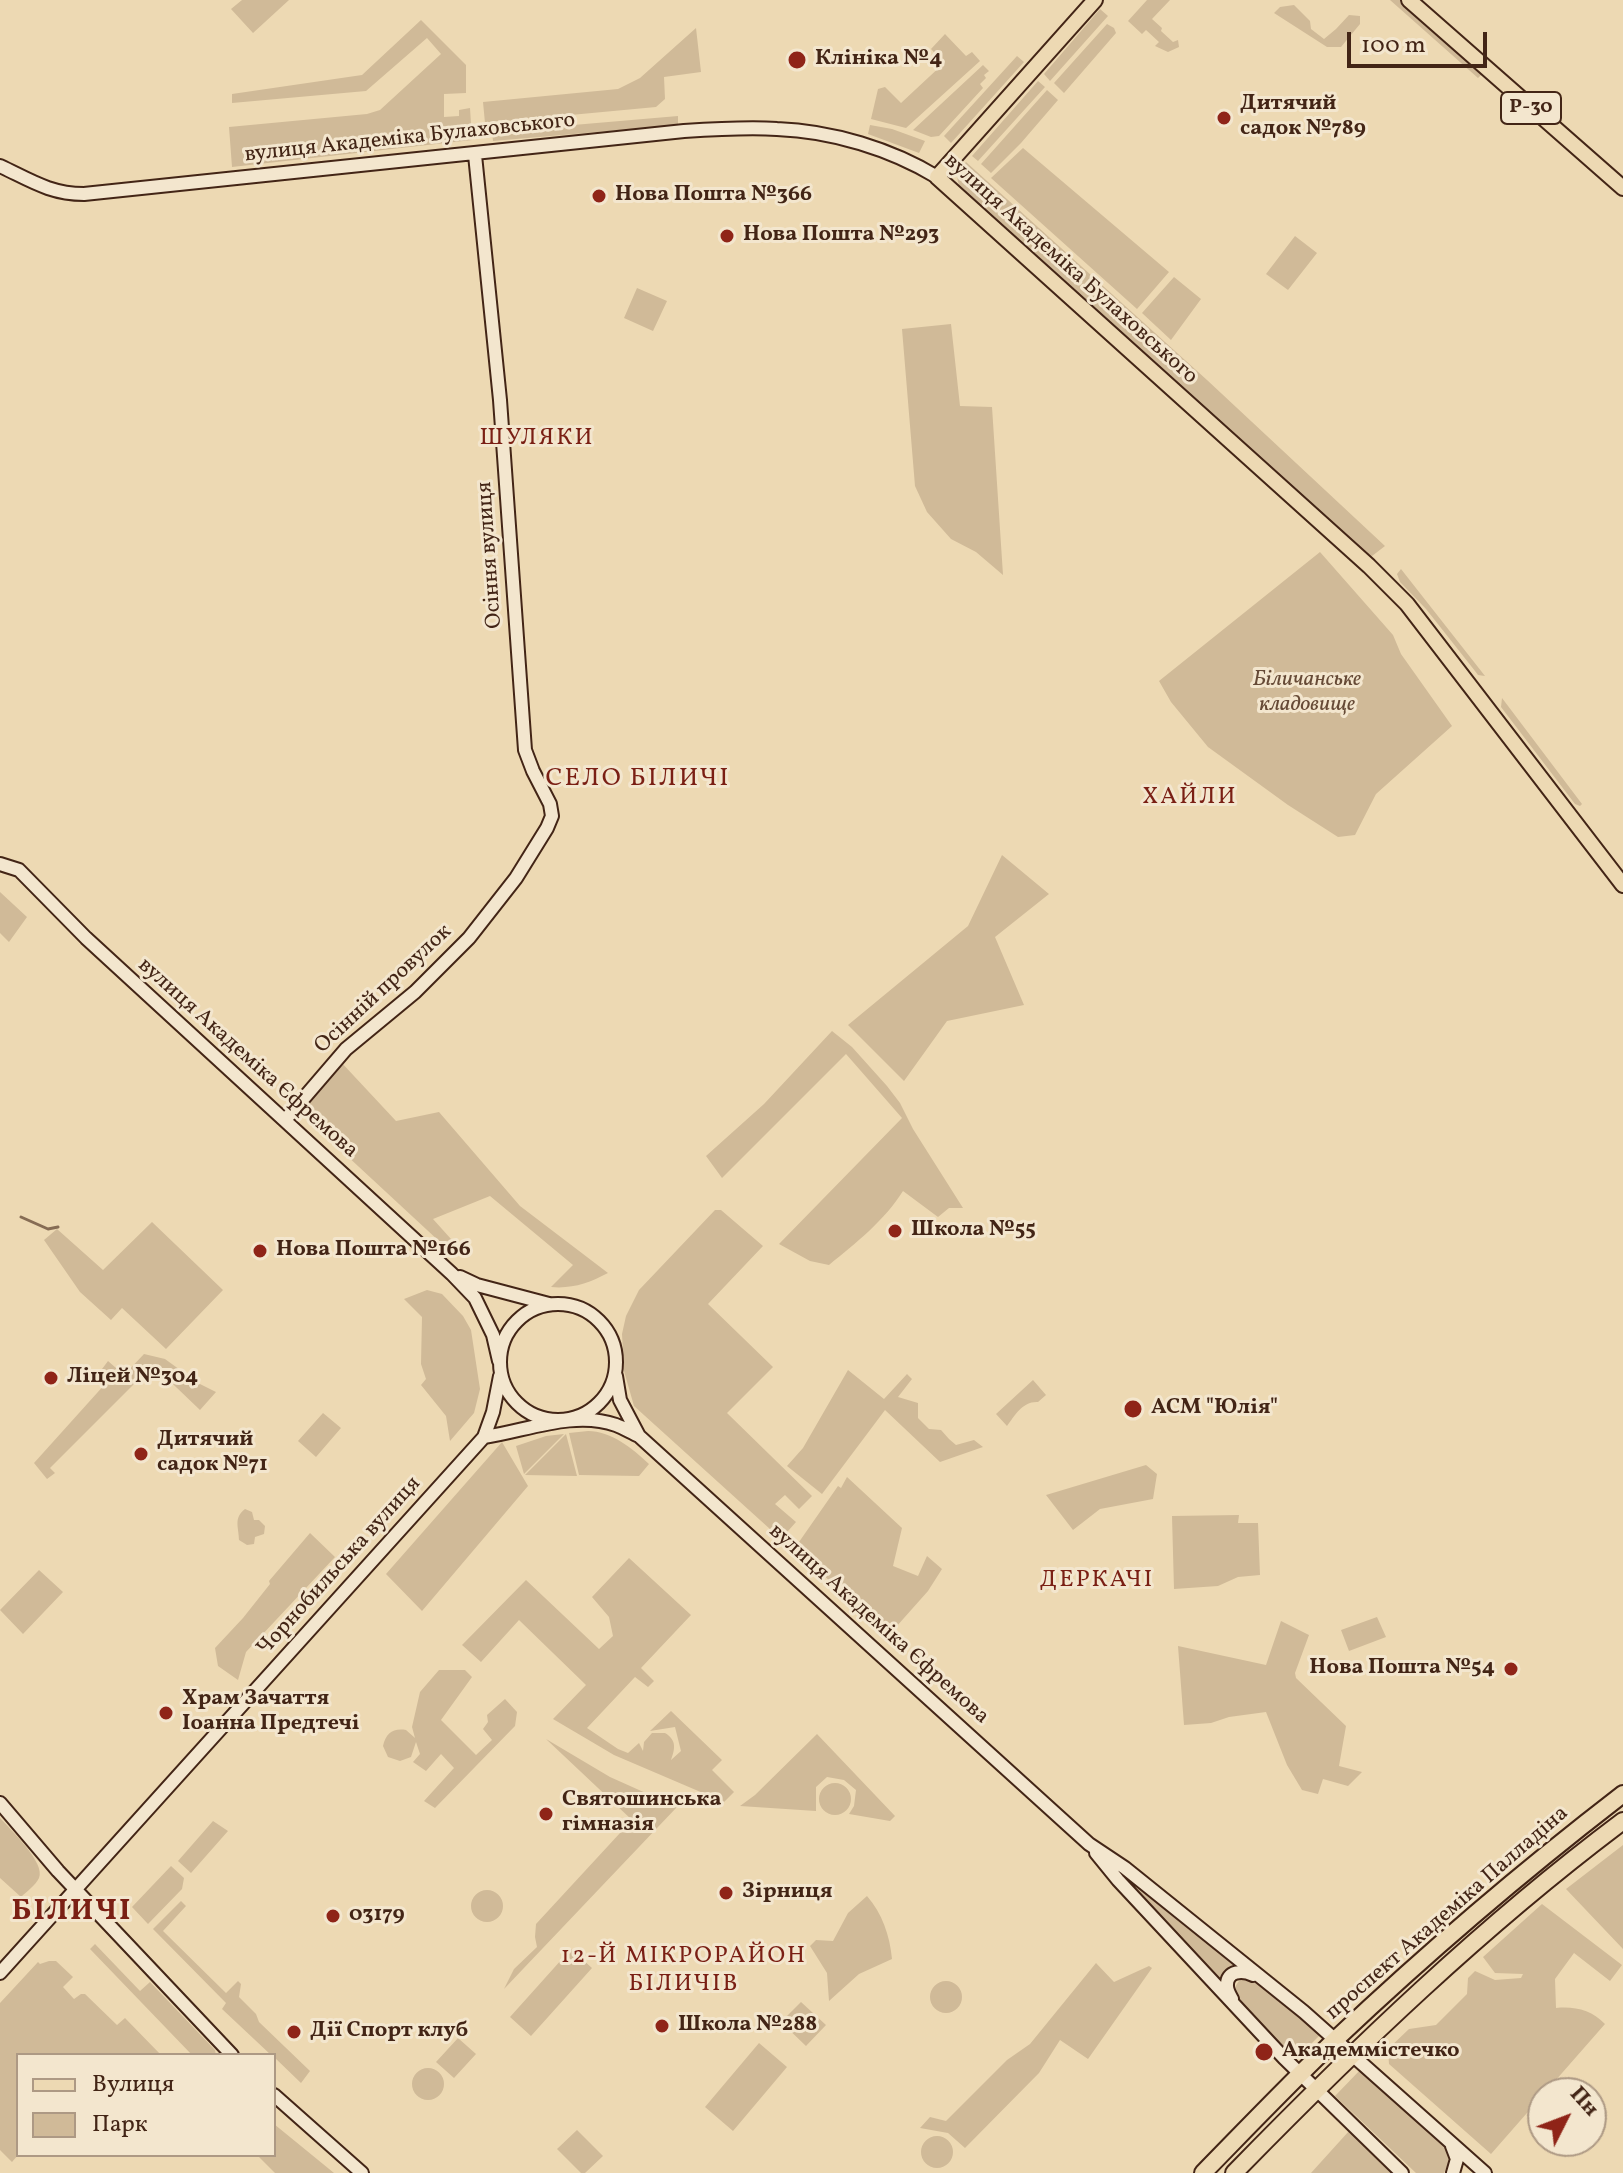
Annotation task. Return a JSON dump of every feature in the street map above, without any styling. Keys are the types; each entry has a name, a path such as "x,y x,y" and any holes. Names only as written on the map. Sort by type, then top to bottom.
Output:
{"highway":[{"name":"проспект Академіка Палладіна","path":"1203,2173 1336,2039 1454,1931 1623,1794"},
{"name":"проспект Академіка Палладіна","path":"1234,2173 1353,2054 1501,1920 1623,1821"}],"main road":[{"path":"937,177 1095,0"},
{"name":"Р-30","path":"1409,0 1623,188"},
{"name":"вулиця Академіка Булаховського","path":"937,177 1383,579 1407,604 1623,885"}],"street":[{"name":"вулиця Академіка Булаховського","path":"0,166 49,189 65,194 84,194 684,131 781,129 858,144 900,158 937,177"},
{"name":"Осіння вулиця","path":"475,155 500,400 525,750 550,804"},
{"name":"Осінній провулок","path":"285,1120 346,1049 415,992 469,938 516,878 547,828 552,816 550,804"},
{"name":"вулиця Академіка Єфремова","path":"0,864 19,870 86,938 452,1274 475,1298 493,1335 499,1361"},
{"name":"вулиця Академіка Єфремова","path":"452,1274 477,1285 549,1304"},
{"path":"484,1437 563,1421 582,1416 597,1406 609,1391 615,1373 616,1352 609,1334 597,1318 580,1308 560,1303 532,1309 517,1320 506,1334 499,1361 500,1376 517,1405 546,1420 563,1421"},
{"name":"вулиця Академіка Єфремова","path":"615,1373 620,1400 639,1436"},
{"name":"Чорнобильська вулиця","path":"0,1973 484,1437 500,1376"},
{"name":"вулиця Академіка Єфремова","path":"563,1421 615,1424 639,1436 1089,1844 1125,1868 1336,2039 1485,2173"},
{"path":"0,1803 58,1871 230,2053"},
{"name":"вулиця Академіка Єфремова","path":"1089,1844 1118,1880 1300,2074 1402,2173"},
{"path":"1232,2002 1227,1985 1233,1974 1244,1971 1266,1982"},
{"path":"276,2097 362,2173"},
{"path":"1443,2136 1455,2150 1457,2159 1453,2173"}],"green space":[{"path":"242,0 289,0 253,33 231,9"},
{"path":"1147,0 1170,0 1152,19 1173,42 1178,40 1179,47 1168,52 1155,46 1159,42 1146,30 1142,34 1128,21"},
{"path":"1390,0 1403,0 1485,71 1478,78"},
{"path":"1294,5 1310,21 1311,29 1324,39 1349,15 1360,16 1360,24 1341,47 1327,47 1274,13 1280,7"},
{"path":"1100,9 1108,16 1050,81 1044,74"},
{"path":"421,20 466,65 466,93 444,94 444,117 459,116 459,110 470,108 472,140 232,167 229,127 367,114 380,110 441,54 427,38 366,91 232,103 232,94 362,75"},
{"path":"1107,24 1116,33 1064,93 1054,83"},
{"path":"696,28 701,72 664,77 665,99 656,107 485,123 483,102 618,89 640,78"},
{"path":"945,34 966,56 972,52 980,61 906,128 871,119 878,89 885,87 901,103 944,63 931,49"},
{"path":"1017,56 1024,62 951,143 944,136"},
{"path":"983,65 989,71 980,84 983,88 939,136 931,137 913,130"},
{"path":"1038,81 1045,87 978,161 972,156"},
{"path":"1047,90 1058,100 991,173 981,164"},
{"path":"678,116 678,125 493,141 492,132"},
{"path":"870,125 925,141 919,153 868,134"},
{"path":"1023,148 1169,272 1137,309 991,178"},
{"path":"966,162 1385,546 1372,556 1364,552 968,196 958,179"},
{"path":"1295,236 1317,253 1288,290 1266,274"},
{"path":"1174,277 1201,299 1171,340 1142,313"},
{"path":"637,288 667,301 653,331 624,318"},
{"path":"951,324 960,406 992,407 1003,575 976,552 951,539 927,512 915,486 902,329"},
{"name":"Біличанське кладовище","path":"1320,552 1393,635 1401,654 1452,726 1376,794 1355,835 1338,837 1208,747 1171,702 1159,681"},
{"path":"1401,569 1485,676 1478,675 1426,609 1400,582 1397,574"},
{"path":"1502,698 1582,804 1580,806 1575,804 1501,707"},
{"path":"1002,855 1049,894 995,937 1024,1005 947,1021 904,1081 848,1025 968,926"},
{"path":"0,892 27,917 9,942 0,933"},
{"path":"832,1031 852,1047 900,1103 963,1208 949,1208 938,1217 903,1191 860,1240 829,1265 810,1261 779,1244 902,1118 846,1054 722,1178 706,1156 764,1104"},
{"path":"340,1061 396,1121 439,1112 520,1206 608,1273 580,1284 551,1287 573,1265 490,1196 433,1219 460,1249 454,1255 304,1116 304,1105"},
{"path":"715,1210 721,1210 763,1246 708,1304 773,1367 727,1413 812,1496 799,1509 785,1495 775,1504 796,1522 781,1539 634,1406 624,1371 622,1334 626,1316 639,1290"},
{"path":"152,1222 223,1290 166,1349 122,1308 111,1320 80,1292 44,1240 57,1229 103,1270"},
{"path":"427,1290 442,1294 463,1316 471,1330 480,1389 474,1413 450,1441 446,1416 421,1385 426,1379 421,1364 422,1317 404,1299"},
{"path":"144,1354 165,1359 216,1392 200,1410 153,1365 50,1468 55,1473 47,1479 34,1463 106,1383 99,1373 108,1361 124,1375"},
{"path":"848,1370 884,1399 907,1374 912,1379 898,1397 918,1403 918,1418 929,1429 941,1430 956,1445 974,1440 983,1447 940,1462 885,1410 822,1494 787,1466 803,1448"},
{"path":"1033,1380 1046,1395 1038,1402 1024,1406 1007,1426 996,1414"},
{"path":"323,1413 341,1428 316,1457 298,1441"},
{"path":"588,1431 613,1437 649,1464 639,1476 579,1475 569,1433"},
{"path":"564,1434 524,1474 516,1446 546,1436"},
{"path":"566,1434 577,1476 525,1475"},
{"path":"502,1442 528,1486 422,1611 386,1574"},
{"path":"1146,1465 1157,1474 1153,1499 1100,1509 1073,1530 1046,1495"},
{"path":"847,1477 902,1528 893,1566 918,1576 927,1556 942,1569 928,1591 888,1636 799,1552 803,1546 799,1542"},
{"path":"245,1509 252,1512 254,1520 265,1526 264,1534 255,1537 254,1544 247,1545 239,1540 238,1520"},
{"path":"1239,1515 1238,1523 1258,1523 1260,1575 1238,1577 1218,1586 1174,1589 1172,1516"},
{"path":"310,1533 335,1557 246,1652 238,1680 218,1666 215,1648 243,1618 270,1584 269,1581"},
{"path":"629,1558 691,1615 641,1668 654,1681 648,1687 635,1677 587,1728 628,1753 639,1743 643,1751 644,1742 652,1733 665,1733 674,1745 671,1760 681,1751 675,1727 650,1731 671,1711 722,1760 712,1770 734,1792 724,1802 614,1755 553,1719 586,1685 519,1620 481,1662 462,1645 526,1580 599,1649 613,1636 609,1617 592,1597"},
{"path":"39,1570 63,1592 23,1634 0,1610"},
{"path":"1377,1617 1386,1637 1349,1651 1341,1630"},
{"path":"1281,1621 1309,1635 1295,1673 1296,1678 1346,1726 1339,1766 1362,1772 1348,1786 1323,1779 1318,1794 1302,1790 1287,1765 1266,1712 1184,1725 1178,1646 1266,1665"},
{"path":"439,1670 465,1670 472,1677 441,1720 476,1755 492,1740 483,1729 488,1722 487,1715 505,1699 517,1712 515,1726 435,1808 424,1801 454,1768 441,1754 426,1771 413,1762 420,1754 416,1742 411,1757 400,1761 388,1757 383,1746 388,1735 397,1730 406,1730 415,1738 412,1727 420,1692"},
{"path":"817,1734 895,1816 890,1821 849,1814 854,1806 856,1790 844,1780 827,1777 816,1787 816,1811 740,1806"},
{"path":"546,1739 610,1777 677,1807 504,1989 514,1969 537,1947 536,1924 632,1820"},
{"path":"835,1783 846,1788 851,1799 846,1810 835,1815 824,1810 819,1799 824,1788"},
{"path":"0,1818 26,1846 40,1872 38,1881 21,1897 0,1878"},
{"path":"213,1821 228,1831 191,1873 178,1861"},
{"path":"1623,1845 1623,1949 1566,1889"},
{"path":"171,1866 184,1878 182,1889 148,1924 132,1907"},
{"path":"1132,1883 1236,1967 1222,1982 1134,1890"},
{"path":"487,1890 498,1895 503,1906 498,1917 487,1922 476,1917 471,1906 476,1895"},
{"path":"867,1896 884,1925 892,1959 859,1974 829,2001 827,1973 810,1946 816,1940 833,1941 848,1913"},
{"path":"181,1901 186,1906 163,1931 226,1993 238,1981 241,1984 239,1997 256,2014 259,2022 310,2071 301,2083 276,2059 276,2053 269,2053 222,2009 226,2003 153,1929"},
{"path":"1542,1904 1622,1965 1610,1981 1574,1953 1555,1979 1556,2008 1582,2010 1605,2024 1559,2077 1527,2077 1527,2113 1491,2154 1389,2064 1388,2049 1409,2029 1436,2025 1467,1994 1468,1978 1475,1971 1495,1980 1521,1978 1523,1974 1495,1973 1483,1957"},
{"path":"95,1944 140,1991 150,1982 216,2053 190,2053 90,1949"},
{"path":"571,1949 592,1968 531,2036 510,2017"},
{"path":"56,1961 73,1977 63,1987 74,1999 85,1994 117,2025 125,2018 159,2053 16,2053 16,2157 12,2162 0,2150 0,2003 38,1962"},
{"path":"1096,1963 1114,1982 1149,1966 1152,1968 1088,2059 1060,2040 1039,2073 965,2148 948,2133 920,2128 930,2117 946,2121 1007,2060 1030,2044"},
{"path":"1241,1979 1256,1982 1320,2035 1295,2060 1239,2001 1235,1989"},
{"path":"946,1981 957,1986 962,1997 957,2008 946,2013 935,2008 930,1997 935,1986"},
{"path":"801,2002 826,2025 806,2046 781,2022"},
{"path":"458,2038 476,2054 454,2078 436,2062"},
{"path":"759,2043 787,2067 733,2131 705,2107"},
{"path":"428,2068 439,2073 444,2084 439,2095 428,2100 417,2095 412,2084 417,2073"},
{"path":"1362,2068 1444,2142 1450,2160 1444,2173 1416,2173 1335,2096"},
{"path":"276,2126 334,2173 275,2173 259,2157 276,2157"},
{"path":"577,2130 603,2156 585,2173 581,2173 557,2149"},
{"path":"1349,2131 1394,2173 1311,2173"},
{"path":"937,2136 948,2141 953,2152 948,2163 937,2168 926,2163 921,2152 926,2141"}],"waterway":[{"path":"21,1217 48,1229 58,1227"}],"place":[{"name":"Клініка №4","path":"797,60"},
{"name":"Дитячий садок №789","path":"1224,118"},
{"name":"Нова Пошта №366","path":"599,196"},
{"name":"Нова Пошта №293","path":"727,236"},
{"name":"Школа №55","path":"895,1231"},
{"name":"Нова Пошта №166","path":"260,1251"},
{"name":"Ліцей №304","path":"51,1378"},
{"name":"АСМ \"Юлія\"","path":"1133,1409"},
{"name":"Дитячий садок №71","path":"141,1454"},
{"name":"Нова Пошта №54","path":"1511,1669"},
{"name":"Храм Зачаття Іоанна Предтечі","path":"166,1713"},
{"name":"Святошинська гімназія","path":"546,1814"},
{"name":"Зірниця","path":"726,1893"},
{"name":"03179","path":"333,1916"},
{"name":"Школа №288","path":"662,2026"},
{"name":"Дії Спорт клуб","path":"294,2032"},
{"name":"Академмістечко","path":"1264,2052"}],"district":[{"name":"ШУЛЯКИ","path":"537,440"},
{"name":"СЕЛО БІЛИЧІ","path":"638,780"},
{"name":"ХАЙЛИ","path":"1190,799"},
{"name":"ДЕРКАЧІ","path":"1097,1582"},
{"name":"БІЛИЧІ","path":"72,1913"},
{"name":"12-Й МІКРОРАЙОН БІЛИЧІВ","path":"684,1972"}]}
